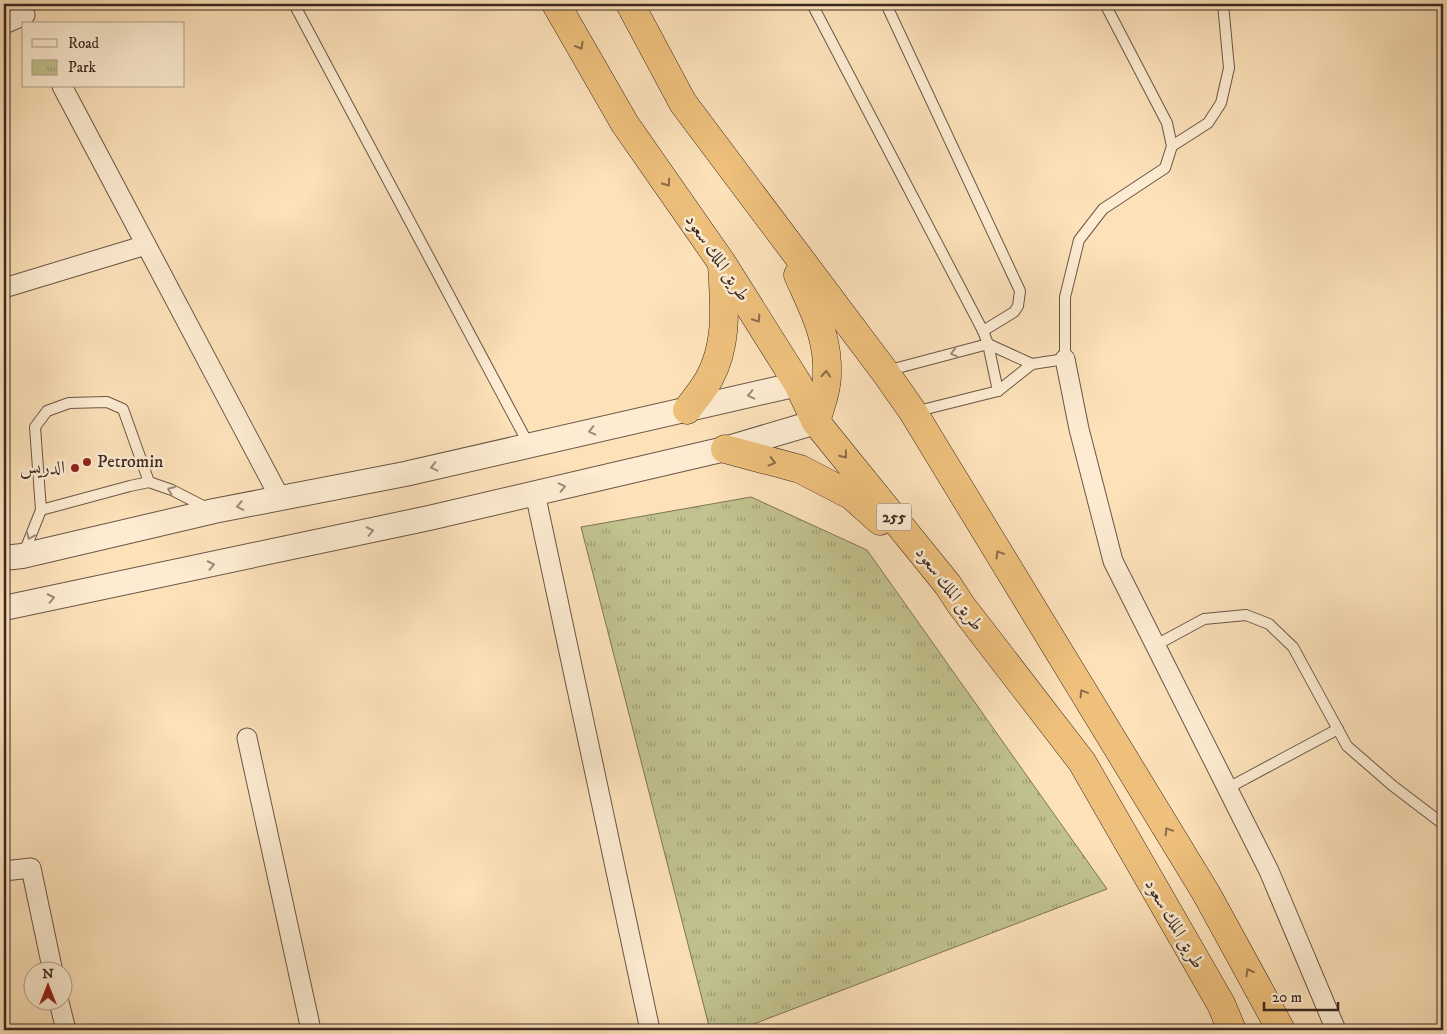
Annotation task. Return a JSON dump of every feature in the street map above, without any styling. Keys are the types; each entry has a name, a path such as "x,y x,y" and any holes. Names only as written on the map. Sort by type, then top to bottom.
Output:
{"highway":[{"name":"طريق الملك سعود","path":"556,4 625,124 722,263 798,384 816,422 948,584 961,605 1082,762 1220,1004 1232,1030"},
{"path":"630,4 683,103 913,412 1206,893 1281,1030"},
{"path":"779,230 819,319 826,348 827,377 816,422"},
{"path":"687,410 710,378 722,346 725,316 722,263"},
{"path":"725,449 800,469 852,496 948,584"}],"street":[{"path":"4,24 25,14"},
{"path":"63,88 280,498"},
{"path":"4,288 146,245"},
{"path":"1065,359 1079,430 1113,561 1269,871 1336,1030"},
{"path":"13,557 214,511 406,474 798,384"},
{"path":"4,608 305,545 535,493 725,449 816,422"},
{"path":"535,493 650,1030"},
{"path":"247,738 311,1030"},
{"path":"4,871 31,868 51,962"},
{"path":"62,1012 66,1030"}],"lane":[{"path":"294,4 529,445"},
{"path":"812,4 983,331 988,344 998,391"},
{"path":"886,4 1020,291 1018,306 1014,312 983,331"},
{"path":"913,412 998,391 1032,364 1065,359 1065,297 1079,240 1103,208 1165,168 1172,146 1167,123 1105,4"},
{"path":"1172,146 1208,123 1220,103 1229,68 1223,4"},
{"path":"885,372 988,344 1032,364"},
{"path":"13,557 41,510 36,427 47,412 69,403 107,402 123,409 149,482"},
{"path":"41,510 149,482 172,490 214,511"},
{"path":"1156,645 1204,619 1246,615 1268,624 1293,647 1347,746 1393,786 1443,824"},
{"path":"1228,788 1338,729"}],"green space":[{"path":"751,497 867,550 1107,889 738,1030 710,1030 581,527"}],"place":[{"name":"Petromin","path":"87,462"},
{"name":"الدريس","path":"75,468"}]}
